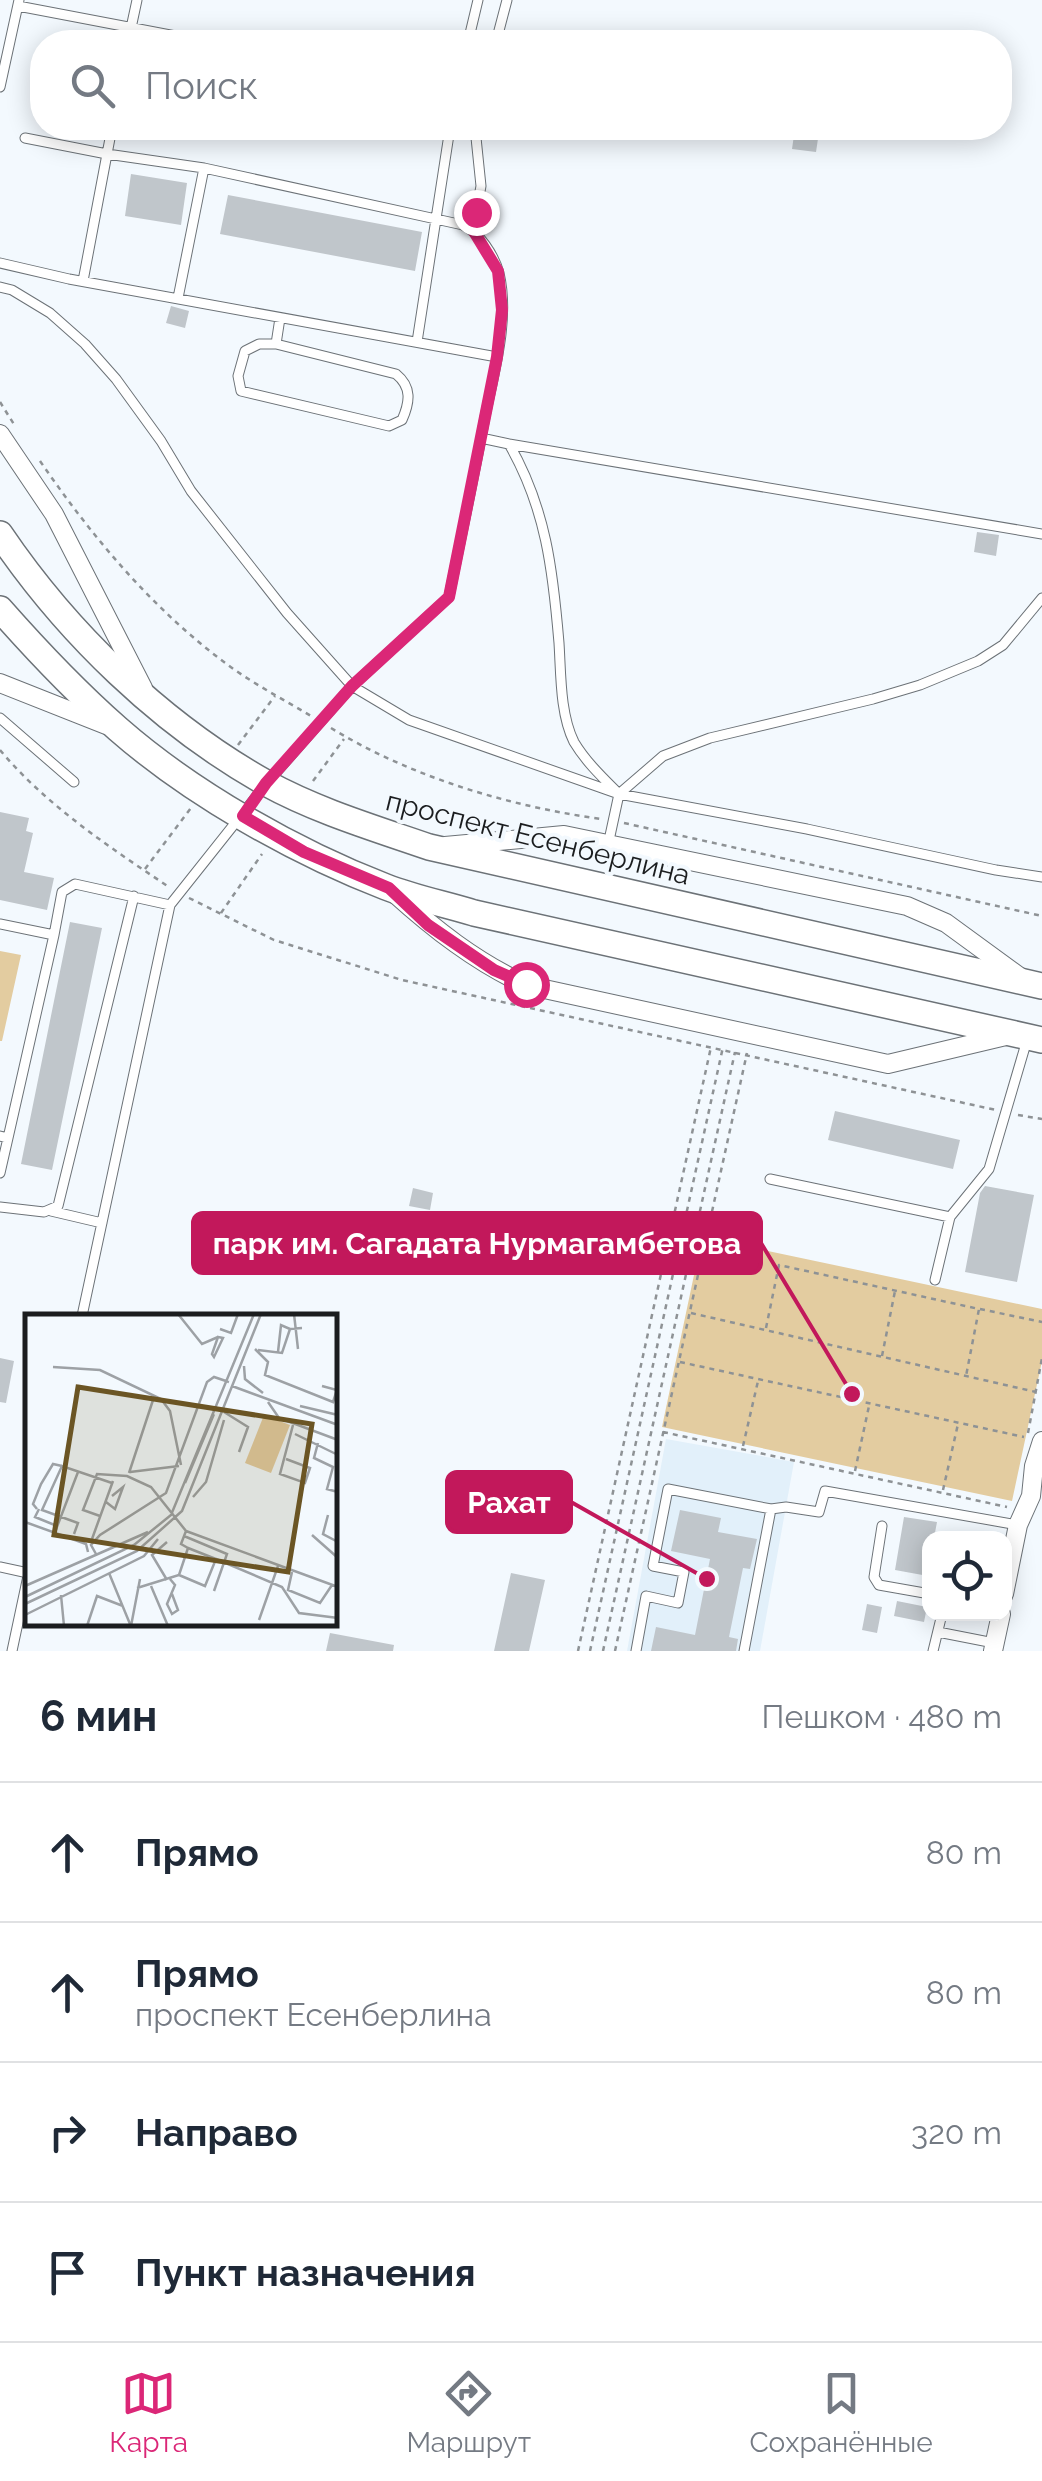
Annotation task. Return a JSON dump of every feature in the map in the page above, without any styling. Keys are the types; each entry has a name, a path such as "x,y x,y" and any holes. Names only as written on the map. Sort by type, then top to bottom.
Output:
{"street":[{"path":"0,434 54,514 150,702"},
{"name":"проспект Есенберлина","path":"0,534 18,562 85,639 150,702 266,783 341,817 429,847 1035,984"},
{"path":"0,609 42,657 120,730 243,816 304,852 389,888 492,917 1028,1037"},
{"path":"0,683 120,730"},
{"path":"429,847 564,835 907,906 946,923 1035,984"},
{"path":"389,888 428,925 494,970 526,984 888,1064 1028,1037"},
{"path":"1012,1542 1016,1516 1031,1496 1034,1439"},
{"path":"994,1647 1000,1621"}],"lane":[{"path":"63,13 66,0"},
{"path":"131,30 137,0"},
{"path":"471,30 478,0"},
{"path":"499,30 507,0"},
{"path":"0,88 19,3 147,30"},
{"path":"25,138 30,139"},
{"path":"35,140 204,168 434,217 473,230 498,271 502,310 497,357 449,597 352,686 266,783 170,906 82,1314"},
{"path":"83,281 110,140"},
{"path":"417,342 448,140"},
{"path":"473,230 481,186 477,140"},
{"path":"178,298 204,168"},
{"path":"0,262 83,281 497,357"},
{"path":"0,287 50,312 85,344 287,613 352,686 409,720 620,794 1042,877"},
{"path":"276,344 280,318"},
{"path":"259,344 276,344 396,374 406,382 410,403 402,420 389,426 241,391 238,376 245,351 259,344"},
{"path":"481,438 1042,534"},
{"path":"509,444 528,477 542,521 554,578 564,701 573,740 596,772 620,794"},
{"path":"608,845 620,794 663,756 710,738 920,686 978,661 1002,645 1042,598"},
{"path":"0,718 74,782"},
{"path":"0,1172 4,1137 62,892 75,884 170,906"},
{"path":"51,1211 58,1206 134,896"},
{"path":"0,924 54,935"},
{"path":"935,1280 950,1217 990,1169 1028,1037"},
{"path":"770,1179 950,1217"},
{"path":"0,1207 51,1211 102,1223"},
{"path":"636,1651 646,1596 678,1603 684,1572 653,1566 668,1489 772,1510 786,1507 820,1512 825,1491 1016,1516"},
{"path":"744,1651 772,1510"},
{"path":"882,1526 874,1576 880,1585 922,1593"},
{"path":"0,1567 25,1573"},
{"path":"12,1651 25,1588"},
{"path":"933,1651 940,1621"},
{"path":"938,1632 994,1647"}],"path":[{"path":"0,402 21,434"},
{"path":"32,450 86,528 146,595 221,660 371,753 483,793 556,812 614,821 1042,916"},
{"path":"228,758 276,694"},
{"path":"301,798 345,737"},
{"path":"144,870 204,790"},
{"path":"220,914 276,835"},
{"path":"590,1651 726,1028"},
{"path":"578,1651 712,1046"},
{"path":"603,1651 735,1051"},
{"path":"615,1651 747,1053"},
{"path":"766,1330 779,1265 1042,1322"},
{"path":"882,1356 896,1290"},
{"path":"966,1376 979,1309"},
{"path":"690,1313 1036,1392"},
{"path":"679,1362 1034,1439"},
{"path":"742,1448 758,1379"},
{"path":"854,1472 870,1404"},
{"path":"942,1492 958,1423"},
{"path":"664,1432 942,1492 1016,1516"}],"shaded area":[{"path":"0,951 21,955 2,1041 0,1041"},
{"path":"702,1237 1042,1309 1042,1361 1012,1501 662,1427"},
{"path":"666,1439 794,1462 760,1651 627,1651"}],"building":[{"path":"793,140 818,140 816,152 792,149"},
{"path":"131,174 187,183 181,225 125,216"},
{"path":"228,195 422,232 415,271 220,234"},
{"path":"171,306 189,311 185,328 166,323"},
{"path":"977,532 999,535 996,556 974,552"},
{"path":"0,812 29,818 26,831 33,833 24,872 54,878 47,910 0,900"},
{"path":"70,922 102,928 52,1170 21,1164"},
{"path":"835,1111 960,1140 953,1169 828,1140"},
{"path":"985,1186 1034,1195 1017,1282 965,1272 980,1193"},
{"path":"413,1188 433,1193 430,1210 409,1206"},
{"path":"0,1358 14,1361 6,1403 0,1402"},
{"path":"680,1510 721,1518 718,1532 757,1539 750,1569 743,1568 729,1637 738,1639 736,1651 651,1651 656,1627 695,1635 710,1559 671,1551"},
{"path":"904,1517 937,1522 935,1531 922,1531 922,1575 895,1570"},
{"path":"511,1573 545,1580 529,1651 494,1651"},
{"path":"897,1601 922,1606 924,1621 924,1622 894,1616"},
{"path":"867,1604 882,1607 877,1633 862,1630"},
{"path":"330,1633 394,1645 393,1651 326,1651"}],"place":[{"name":"парк им. Сагадата Нурмагамбетова","path":"852,1394"},
{"name":"Рахат","path":"707,1579"}],"route":[{"path":"476,212 473,230 498,271 502,310 497,357 449,597 352,686 266,783 243,816 304,852 389,888 428,925 494,970 526,984"}]}
